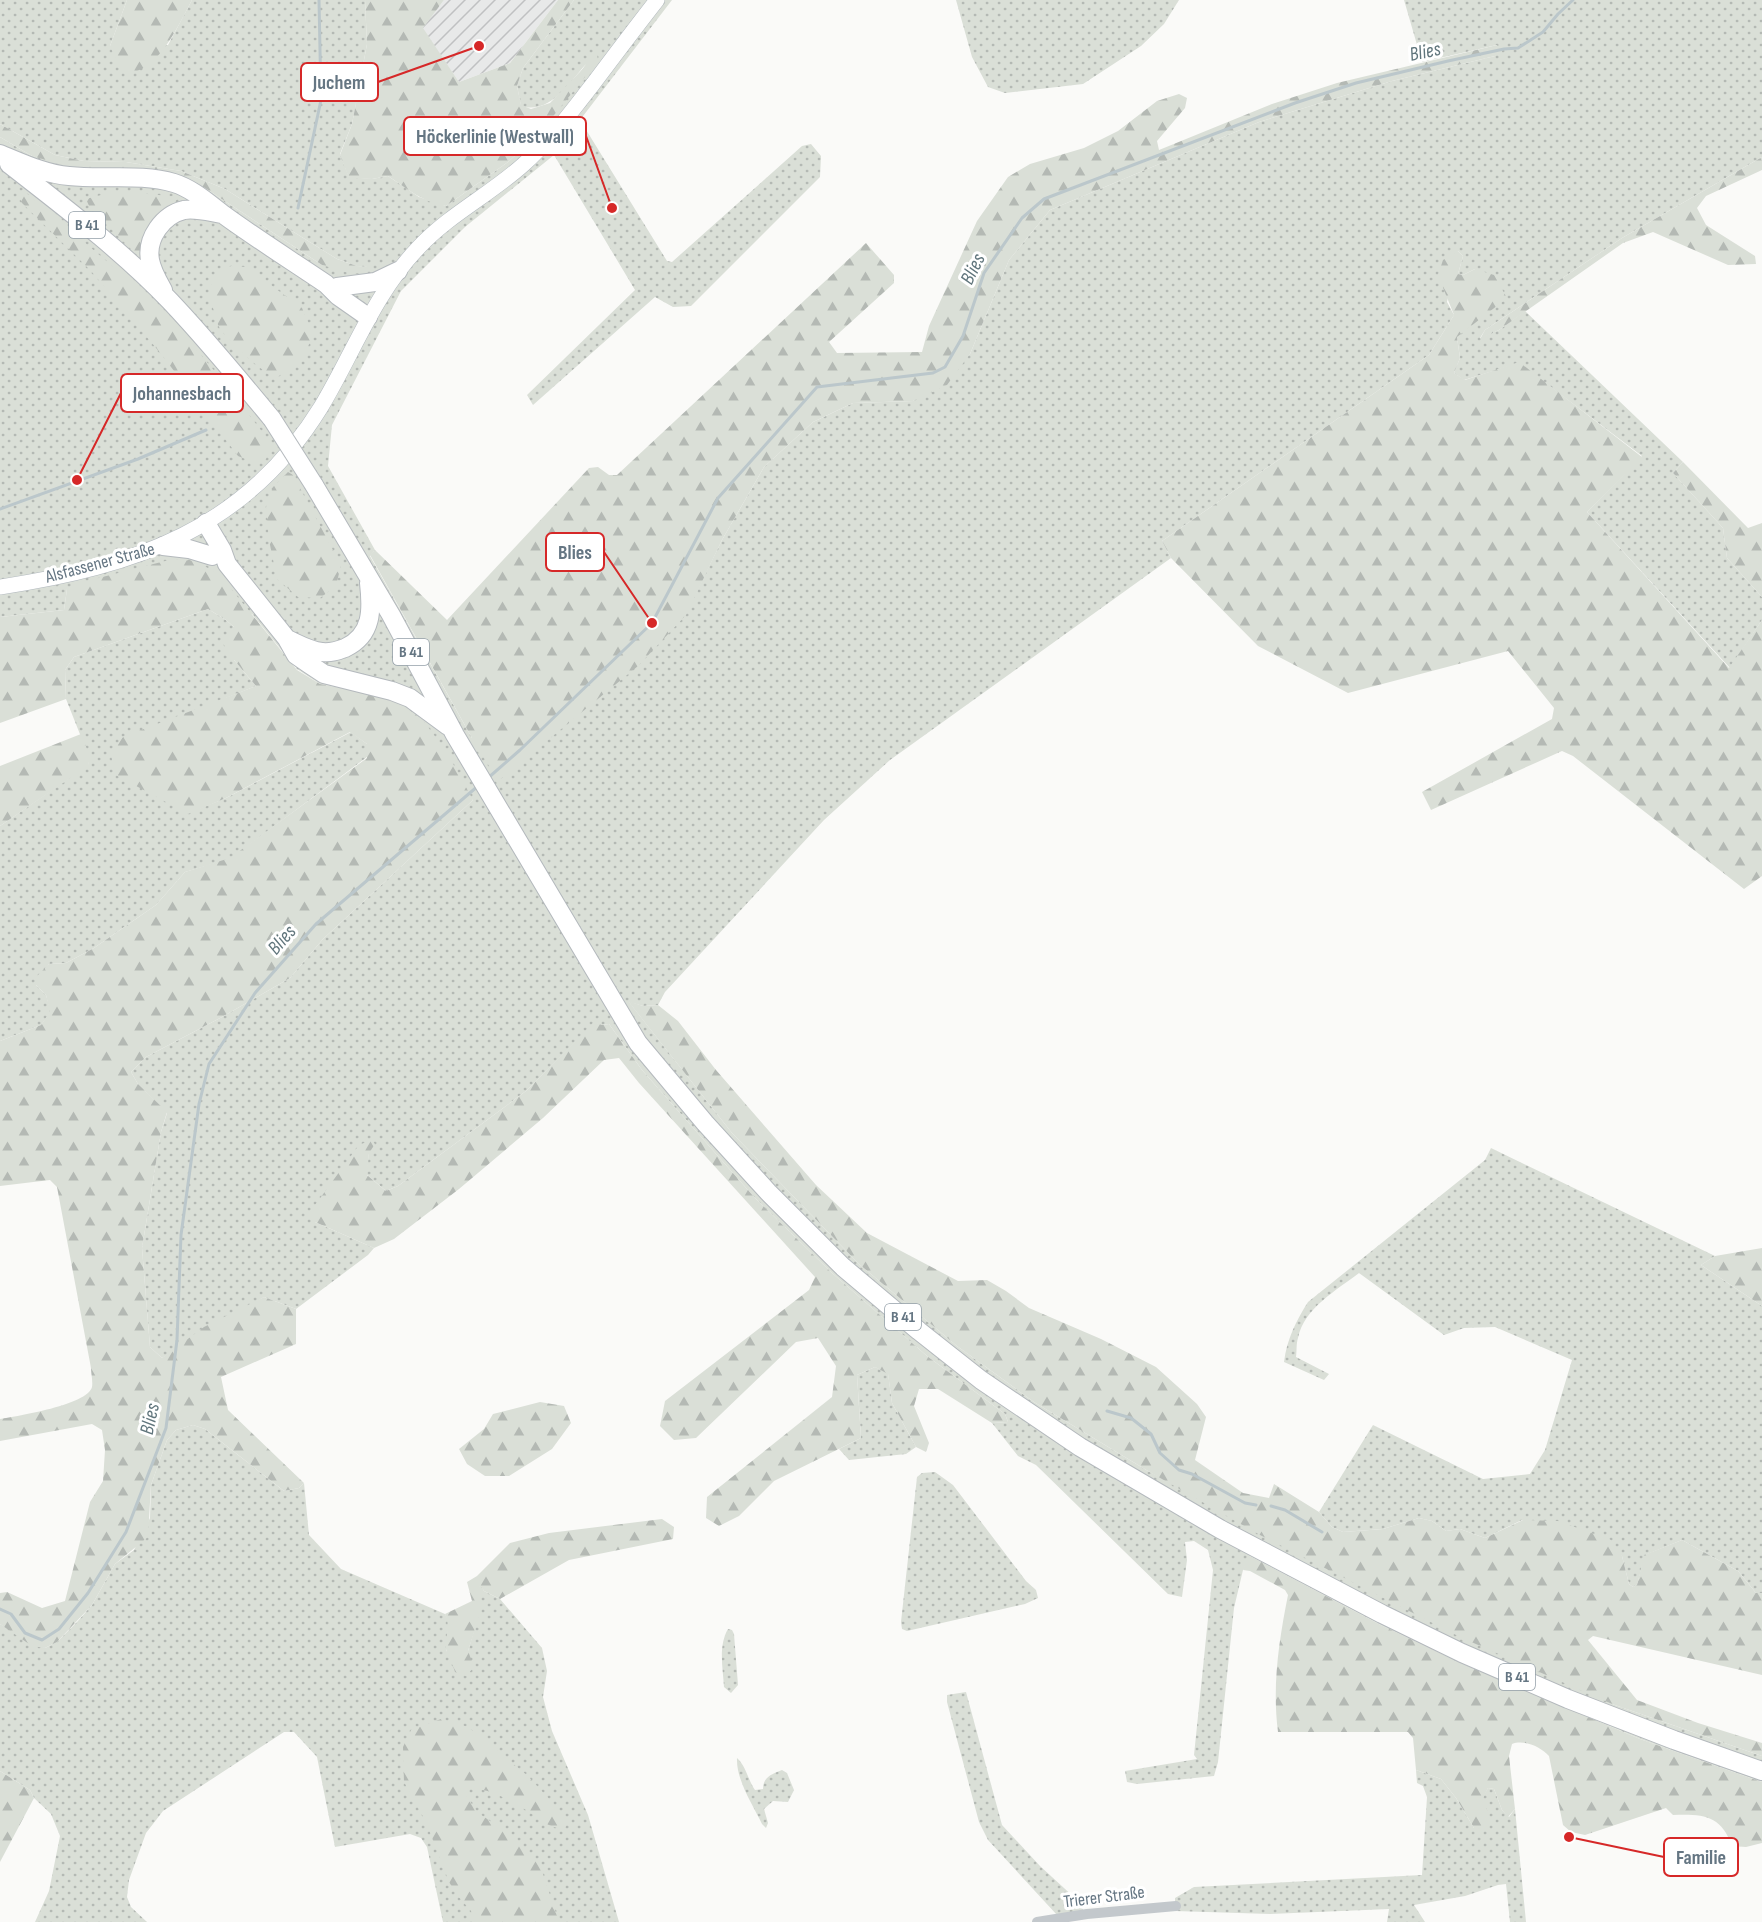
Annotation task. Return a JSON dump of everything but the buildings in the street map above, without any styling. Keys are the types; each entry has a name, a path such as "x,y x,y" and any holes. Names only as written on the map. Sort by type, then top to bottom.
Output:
{"highway":[{"path":"0,156 48,173 68,176 138,177 176,184 201,197 223,215 370,312"},
{"name":"B 41","path":"0,156 78,217 168,300 225,362 272,419 368,575 454,732 542,885 638,1043 705,1124 768,1192 843,1267 981,1380 1071,1441 1220,1529 1382,1614 1473,1658 1568,1699 1762,1771"},
{"path":"168,300 150,261 149,249 157,229 174,214 185,210 196,209 223,215"},
{"path":"332,286 375,282 398,271"},
{"path":"201,526 219,560 287,639 296,655 324,674 392,691 410,698 454,732"},
{"path":"163,546 189,549 219,560"},
{"path":"287,639 308,649 322,652 335,652 350,646 362,636 369,622 372,604 368,575"}],"main road":[{"name":"Alsfassener Straße","path":"0,587 122,561 163,546 201,526 252,489 290,451 321,407 370,312 398,271 439,227 523,165 552,136 657,0"}],"street":[{"name":"Trierer Straße","path":"1037,1922 1098,1913 1176,1906"}],"shaded area":[{"path":"444,0 558,0 510,63 459,82 422,28"}],"green space":[{"path":"0,0 127,0 110,46 168,45 192,0 365,0 367,44 352,124 340,154 349,177 372,179 388,176 419,197 446,206 508,162 537,136 586,64 566,88 550,102 531,108 521,106 517,86 523,68 574,0 672,0 580,120 667,261 672,262 802,146 811,144 821,156 820,177 691,306 673,307 655,297 533,405 527,395 635,290 554,155 465,227 401,291 332,425 328,466 375,550 370,556 472,738 685,615 722,540 764,467 813,422 853,403 913,401 970,354 1009,260 1050,210 1259,122 1392,81 1495,56 1497,45 1422,62 1404,0 1762,0 1762,157 1622,238 1485,330 1480,338 1499,330 1525,311 1683,462 1673,473 1723,528 1727,558 1762,597 1762,620 1730,668 1587,512 1642,456 1519,363 1464,380 1454,373 1460,358 1457,337 1475,269 1463,275 1458,274 1463,256 1458,251 1447,302 1454,315 1429,355 1162,541 1171,558 890,760 824,820 665,992 658,1005 643,1006 629,1002 732,1133 859,1264 957,1346 1034,1402 1148,1471 1612,1704 1762,1756 1762,1782 1640,1739 1459,1662 1379,1624 1250,1556 1243,1570 1234,1608 1218,1762 1214,1776 1137,1784 1127,1782 1125,1771 1197,1759 1194,1755 1213,1570 1208,1550 1194,1541 1185,1542 1187,1560 1182,1597 1168,1594 1036,1465 1018,1456 992,1423 1008,1422 1005,1414 927,1356 832,1273 755,1198 642,1070 609,1024 594,1023 526,1091 398,1186 386,1191 366,1174 369,1153 315,1222 374,1248 368,1255 296,1309 264,1297 162,1358 150,1347 142,1248 161,1132 167,1113 138,1084 131,1072 146,1057 290,978 323,939 473,800 367,693 320,684 297,669 252,614 67,589 64,610 0,617 0,137 32,156 180,178 205,188 322,265 368,267 337,259 225,189 181,171 126,162 84,161 55,155 0,124"},
{"path":"127,0 192,0 173,36 155,59 134,72 122,73 110,46"},
{"path":"365,0 444,0 423,28 459,82 510,63 558,0 574,0 523,68 517,86 521,105 531,109 550,103 597,54 598,61 537,136 508,162 446,206 430,202 388,176 372,179 349,178 340,155 352,124 367,44"},
{"path":"956,0 1179,0 1164,24 1141,46 1083,84 1005,93 988,87 972,57"},
{"path":"1497,45 1502,52 1495,56 1392,81 1259,122 1050,210 1009,260 970,354 947,385 913,401 853,403 813,422 764,467 722,540 686,615 638,666 498,781 370,555 375,550 447,620 589,468 598,467 609,475 617,475 866,243 894,275 894,283 829,342 837,353 922,352 929,326 977,221 1008,177 1030,164 1084,148 1118,131 1157,101 1179,94 1187,98 1185,108 1157,141 1159,150 1272,104 1337,83"},
{"path":"0,124 55,155 84,161 126,162 181,171 225,189 337,259 368,267 368,272 352,274 322,265 205,188 180,178 77,169 32,156 0,137"},
{"path":"1762,157 1762,170 1706,196 1697,208 1706,225 1755,256 1756,264 1728,265 1653,232 1623,243 1499,330 1480,339 1485,330 1622,238"},
{"path":"24,191 116,269 171,320 271,443 266,459 255,463 238,456 162,355 91,271 22,203 17,192"},
{"path":"116,191 180,197 149,224 139,256 90,208 86,199"},
{"path":"1458,251 1463,256 1458,274 1463,275 1475,269 1494,275 1507,298 1457,337 1460,358 1454,373 1465,380 1519,362 1642,457 1587,512 1729,668 1762,620 1762,876 1744,889 1573,756 1562,751 1431,810 1422,792 1552,719 1554,708 1508,651 1348,693 1258,646 1171,558 1162,541 1429,355 1454,315 1438,275 1443,260"},
{"path":"231,266 246,267 302,308 313,334 304,357 275,379 239,349 218,325 210,297 211,285 218,275"},
{"path":"1683,462 1748,528 1762,523 1762,597 1727,558 1723,528 1673,473"},
{"path":"288,472 293,475 341,565 336,586 320,598 298,597 277,579 269,540 266,507 273,487"},
{"path":"173,559 195,561 219,574 297,670 320,684 367,693 401,704 422,719 446,751 473,800 323,939 290,978 146,1057 131,1072 138,1084 167,1112 161,1132 142,1248 150,1347 162,1358 204,1327 264,1297 296,1309 296,1344 221,1377 228,1410 304,1483 299,1488 284,1491 205,1429 193,1425 176,1430 167,1440 151,1485 148,1537 115,1564 92,1605 57,1642 45,1648 32,1646 0,1624 0,1593 7,1592 42,1608 65,1601 90,1502 103,1481 105,1450 102,1430 92,1424 0,1441 0,1419 36,1412 78,1399 87,1393 92,1383 57,1187 50,1180 0,1186 0,1041 41,1025 50,1012 46,995 36,985 35,978 49,964 66,963 94,948 156,905 185,872 230,858 367,758 367,744 350,732 226,798 188,814 114,774 111,753 123,737 256,686 222,642 234,627 208,609 74,657 65,670 66,699 0,723 0,617 64,610 67,589 75,584"},
{"path":"208,609 234,627 234,660 256,686 226,698 188,813 226,798 351,732 367,744 367,757 230,859 185,872 156,905 94,948 66,963 49,964 36,985 46,995 51,1012 41,1025 0,1041 0,826 88,765 89,757 66,699 65,670 74,657"},
{"path":"81,734 90,757 88,766 0,826 0,766"},
{"path":"628,1001 643,1006 658,1005 678,1021 716,1070 816,1185 867,1233 958,1281 987,1280 1029,1308 1101,1339 1156,1367 1197,1404 1206,1417 1195,1460 1243,1493 1269,1498 1274,1484 1319,1512 1332,1527 1343,1532 1383,1529 1419,1518 1432,1521 1446,1531 1460,1529 1485,1538 1523,1520 1558,1521 1611,1540 1622,1556 1629,1584 1633,1587 1637,1585 1644,1555 1682,1540 1738,1571 1756,1593 1762,1593 1762,1675 1593,1636 1588,1640 1637,1700 1698,1723 1762,1743 1762,1756 1612,1704 1460,1637 1260,1535 1034,1402 957,1346 859,1264 732,1133"},
{"path":"594,1022 602,1025 609,1024 642,1070 755,1198 832,1273 927,1356 1005,1414 1008,1422 992,1423 938,1389 919,1389 914,1406 929,1443 926,1452 916,1447 892,1403 888,1374 875,1367 857,1375 861,1438 774,1481 739,1516 719,1526 706,1518 707,1497 832,1397 836,1366 818,1338 796,1342 696,1438 674,1440 660,1426 665,1401 809,1290 815,1277 619,1058 604,1060 543,1118 459,1189 394,1239 374,1248 315,1222 310,1212 359,1145 371,1140 375,1144 369,1153 367,1175 386,1191 398,1186 526,1091"},
{"path":"1491,1148 1715,1256 1701,1265 1762,1306 1762,1593 1756,1593 1738,1571 1682,1540 1645,1555 1637,1585 1633,1587 1629,1584 1622,1556 1522,1520 1485,1538 1460,1529 1446,1531 1432,1521 1419,1518 1383,1529 1343,1532 1332,1527 1319,1512 1373,1425 1483,1479 1530,1474 1545,1450 1572,1360 1495,1327 1464,1328 1444,1335 1359,1273 1322,1301 1301,1327 1297,1340 1296,1357 1329,1374 1324,1380 1284,1362 1293,1330 1308,1302 1485,1160"},
{"path":"1762,1248 1762,1306 1701,1265 1715,1256"},
{"path":"875,1367 888,1373 892,1403 916,1447 906,1454 849,1460 839,1449 861,1438 857,1375"},
{"path":"540,1402 564,1406 571,1423 552,1449 509,1476 485,1476 467,1464 459,1449 484,1429 493,1414"},
{"path":"193,1425 205,1429 284,1491 299,1488 304,1483 309,1535 341,1569 445,1614 449,1621 446,1650 453,1662 468,1651 479,1614 478,1587 481,1585 484,1591 500,1599 542,1648 547,1671 543,1697 552,1731 588,1815 619,1922 443,1922 427,1847 421,1838 410,1834 335,1847 317,1757 294,1732 284,1732 163,1811 146,1833 129,1880 127,1897 131,1907 147,1922 35,1922 49,1891 60,1836 51,1814 34,1798 30,1790 0,1771 0,1624 45,1648 57,1642 77,1622 92,1605 115,1564 134,1550 150,1518 151,1485 167,1440 176,1430"},
{"path":"935,1472 953,1485 1026,1581 1036,1590 1038,1598 1025,1604 907,1631 902,1629 917,1477 922,1473"},
{"path":"662,1519 674,1527 673,1539 569,1560 500,1599 484,1591 481,1586 479,1587 480,1614 468,1651 474,1667 466,1676 455,1672 446,1649 448,1627 445,1614 472,1601 467,1582 477,1576 510,1543 549,1533"},
{"path":"1250,1556 1379,1624 1459,1662 1640,1739 1762,1782 1762,1843 1746,1847 1732,1846 1728,1836 1716,1822 1702,1816 1673,1815 1666,1808 1585,1835 1571,1832 1563,1825 1549,1756 1537,1747 1522,1742 1512,1744 1509,1756 1515,1809 1508,1817 1502,1810 1494,1789 1488,1788 1483,1798 1491,1822 1486,1830 1474,1828 1456,1798 1441,1779 1416,1770 1413,1738 1408,1732 1278,1732 1277,1663 1288,1595 1285,1590 1250,1571 1243,1570 1247,1557"},
{"path":"728,1629 734,1634 738,1685 731,1693 724,1687 722,1665 723,1643"},
{"path":"966,1692 1002,1825 1040,1866 1076,1899 1084,1911 1057,1915 988,1840 979,1822 947,1702 947,1695"},
{"path":"441,1719 468,1727 528,1776 569,1821 564,1829 558,1828 548,1825 513,1802 491,1792 468,1789 466,1795 477,1812 506,1832 540,1865 559,1922 474,1922 471,1911 449,1882 426,1822 404,1782 403,1747 411,1730"},
{"path":"737,1758 755,1790 763,1789 766,1779 772,1775 782,1770 787,1773 794,1790 788,1802 773,1801 764,1809 768,1823 766,1828 742,1784"},
{"path":"1416,1770 1441,1779 1456,1798 1474,1828 1482,1798 1488,1788 1494,1789 1502,1810 1509,1817 1515,1809 1526,1922 1510,1922 1506,1884 1465,1896 1414,1905 1425,1922 1387,1922 1389,1909 1270,1914 1175,1911 1175,1898 1194,1887 1422,1875 1427,1797 1423,1786 1417,1783"},
{"path":"0,1771 30,1790 34,1798 0,1862"}],"waterway":[{"path":"298,208 321,100 319,0"},
{"name":"Blies","path":"488,778 652,623 718,498 817,387 933,373 945,367 963,336 984,273 1022,218 1044,199 1295,103 1356,83 1448,61 1518,48 1543,32 1573,0"},
{"path":"0,509 138,459 206,430"},
{"name":"Blies","path":"0,1609 11,1614 25,1633 42,1640 59,1629 88,1593 126,1532 166,1428 177,1340 181,1235 199,1104 209,1064 255,993 316,924 478,786"},
{"path":"1107,1411 1131,1418 1151,1434 1160,1453 1179,1470 1192,1474 1245,1503 1256,1505"},
{"path":"1271,1506 1285,1510 1322,1532"}],"place":[{"name":"Juchem","path":"479,46"},
{"name":"Höckerlinie (Westwall)","path":"612,208"},
{"name":"Johannesbach","path":"77,480"},
{"name":"Blies","path":"652,623"},
{"name":"Familie","path":"1569,1837"}]}
